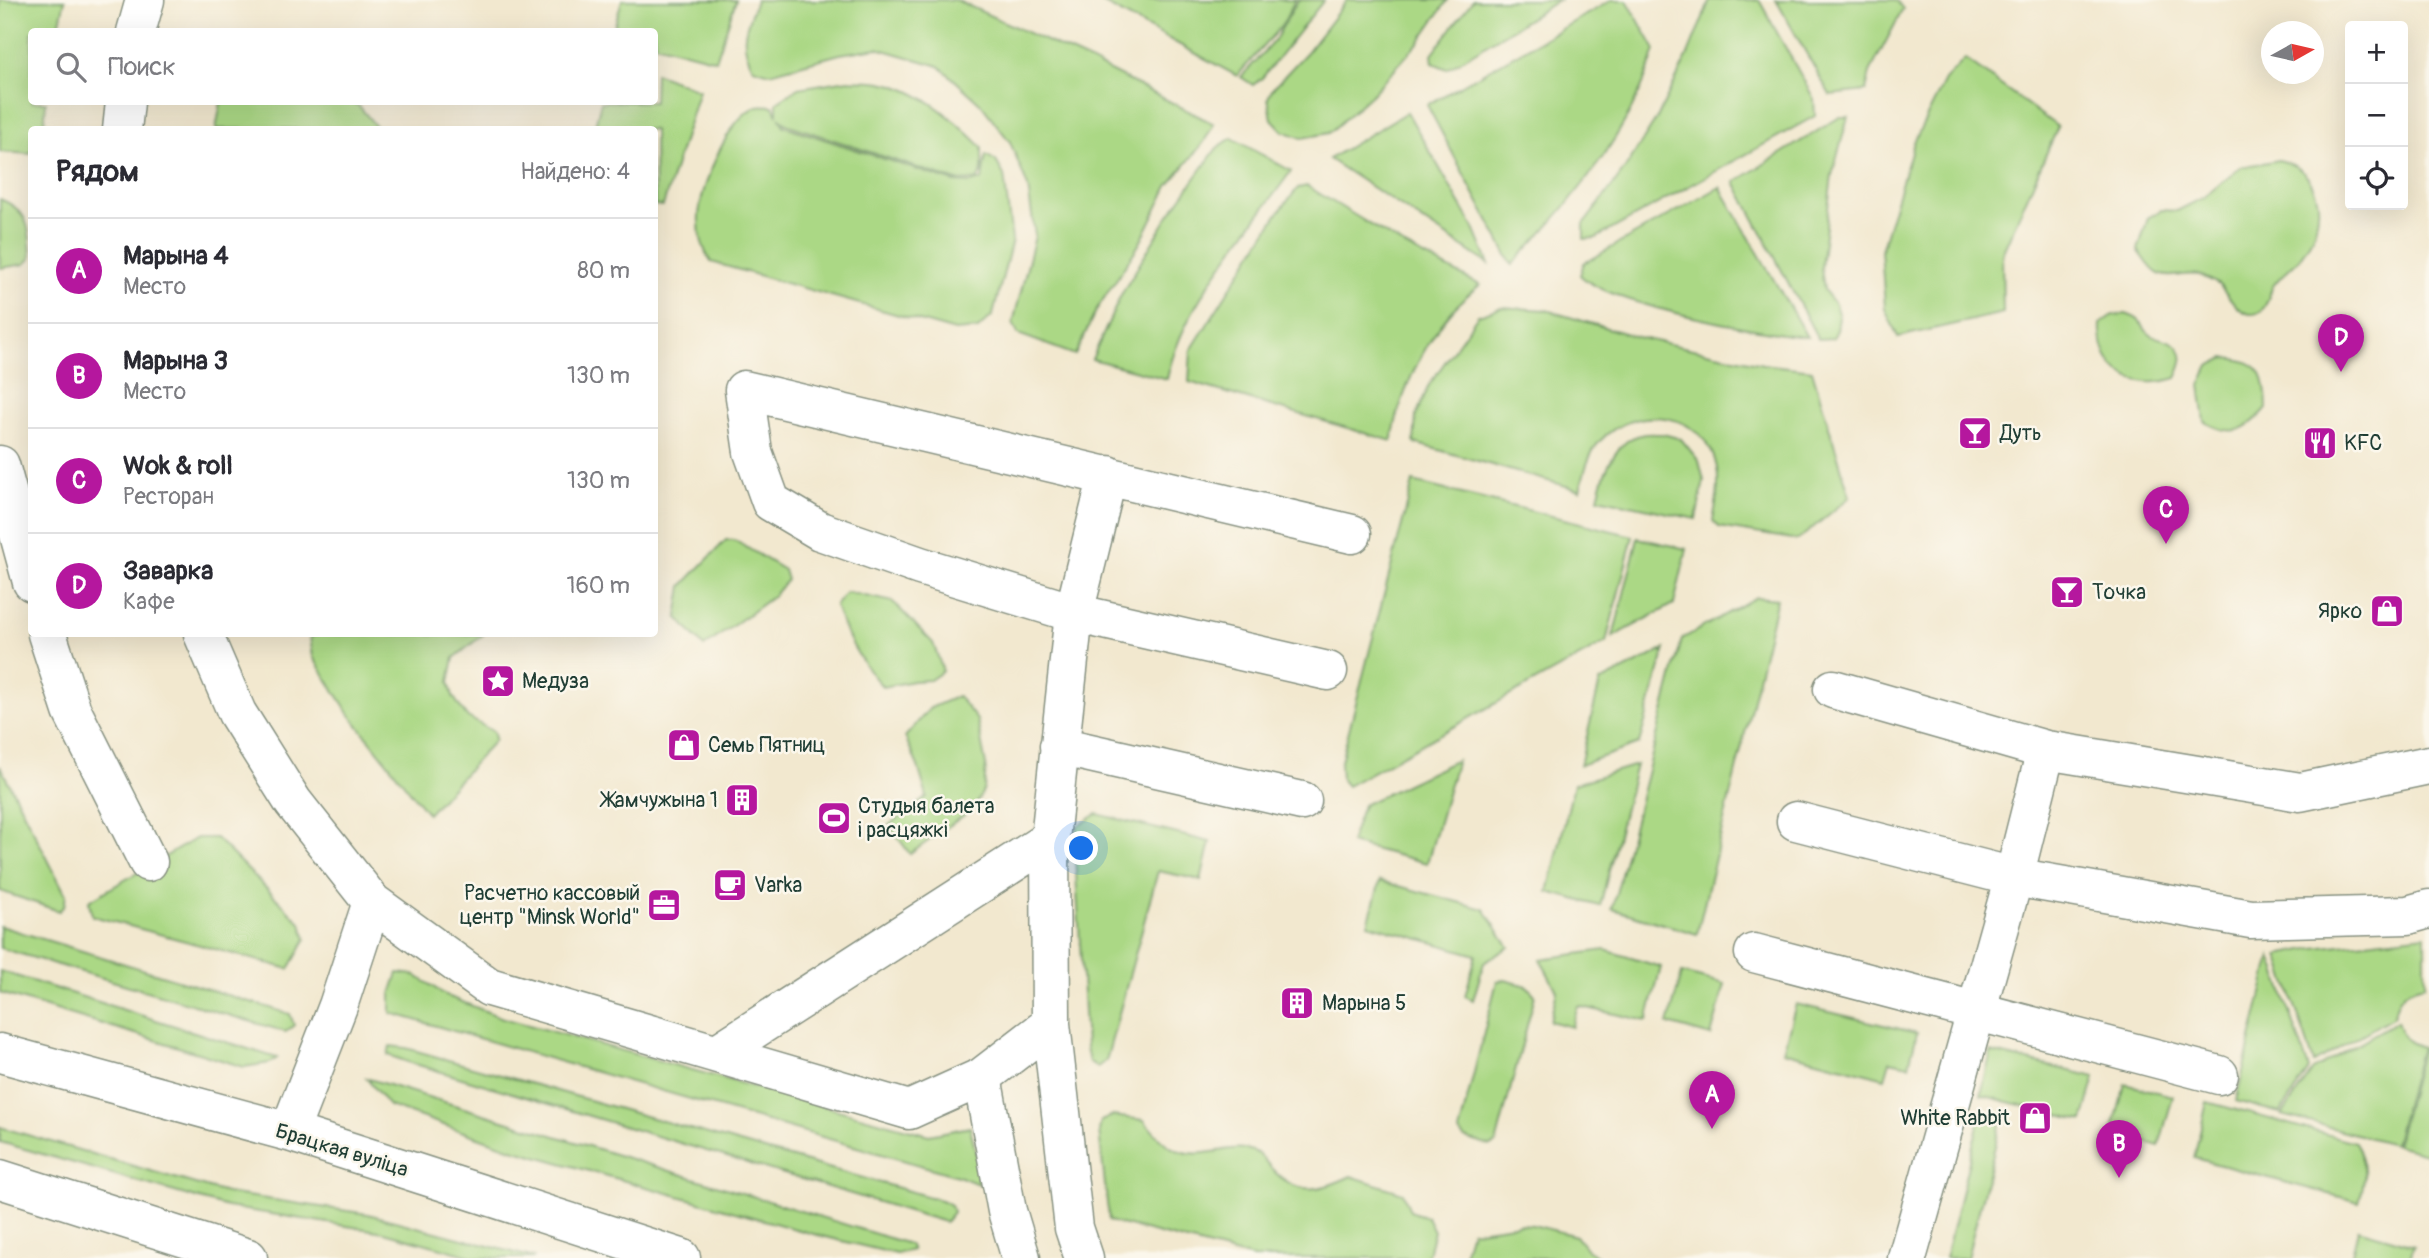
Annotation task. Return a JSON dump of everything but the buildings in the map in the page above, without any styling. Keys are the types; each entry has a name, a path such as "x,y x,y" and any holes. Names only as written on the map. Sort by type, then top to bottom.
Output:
{"street":[{"path":"137,28 145,0"},
{"path":"122,126 125,105"},
{"path":"1328,671 1074,613 920,566 820,531 771,502 753,452 744,390 1352,534"},
{"path":"0,465 28,567"},
{"path":"1084,1258 1074,1228 1051,1024 1050,839 1074,613 1108,475"},
{"path":"48,637 72,711 148,862"},
{"path":"204,637 237,713 293,802 372,902 489,987 719,1052 909,1110 982,1077 1051,1024"},
{"path":"1833,689 2046,750 2300,792 2429,765"},
{"path":"1059,746 1302,801"},
{"path":"1907,1258 2014,877 2046,750"},
{"path":"1796,821 2014,877 2251,919 2408,915 2429,909"},
{"path":"719,1052 1050,839"},
{"path":"289,1132 338,1006 372,902"},
{"path":"1754,953 2219,1075"},
{"name":"Брацкая вуліца","path":"0,1053 289,1132 681,1258"},
{"path":"982,1077 1007,1211 1021,1258"},
{"path":"0,1180 248,1258"}],"green space":[{"path":"0,0 65,0 59,28 28,28 28,105 46,105 44,126 28,126 28,154 0,152"},
{"path":"622,0 736,0 716,60 658,45 658,28 614,28"},
{"path":"756,0 956,0 1090,61 1214,124 1204,142 1168,186 1140,243 1097,309 1075,355 1018,334 1013,323 1035,236 1028,187 1010,142 980,103 939,66 877,48 840,54 770,73 753,68 746,50 745,34"},
{"path":"1097,0 1295,0 1283,24 1237,76"},
{"path":"1298,0 1324,0 1262,78 1253,85 1241,77 1275,40"},
{"path":"1347,0 1448,0 1419,42 1372,94 1329,133 1302,138 1283,131 1272,119 1268,98 1273,88 1307,52"},
{"path":"1473,0 1559,0 1447,69 1433,63 1432,54"},
{"path":"1612,0 1627,0 1655,50 1644,81 1631,110 1597,166 1556,217 1512,265 1427,105"},
{"path":"1710,0 1759,0 1814,99 1815,116 1596,238 1584,239 1584,224 1622,173 1657,118 1687,57"},
{"path":"1776,0 1896,0 1903,9 1870,72 1866,91 1830,95"},
{"path":"1965,59 2058,127 2002,254 2003,313 1898,337 1885,309 1881,250 1914,142 1945,80"},
{"path":"658,74 699,90 663,206 658,205 658,126 595,126 600,105 658,105"},
{"path":"848,80 877,81 910,91 948,116 982,147 982,170 977,180 957,181 786,124 779,117 784,126 954,182 971,183 982,180 986,155 996,161 1004,175 1012,240 993,315 978,329 955,331 711,262 708,257 699,228 701,202 718,154 736,124 757,106 773,106 777,115 777,102 798,88"},
{"path":"220,105 356,105 376,126 217,126"},
{"path":"1407,112 1473,226 1489,264 1329,159"},
{"path":"1840,117 1848,117 1832,175 1821,268 1824,290 1835,304 1839,317 1833,338 1818,339 1735,182"},
{"path":"1232,138 1291,171 1202,296 1175,351 1167,379 1092,359 1121,295 1169,215 1217,148"},
{"path":"2279,160 2296,167 2308,178 2317,198 2318,218 2307,247 2273,286 2261,311 2252,314 2242,311 2218,285 2202,276 2164,276 2150,266 2138,250 2148,218 2161,210 2177,211 2203,198 2241,167"},
{"path":"1307,186 1405,246 1480,285 1448,316 1422,355 1403,398 1392,441 1189,382 1191,350 1278,213 1298,188"},
{"path":"1720,187 1807,337 1723,324 1653,307 1621,297 1596,286 1580,275 1584,263"},
{"path":"0,199 17,209 26,222 28,261 25,264 0,268"},
{"path":"1502,307 1546,310 1641,338 1763,364 1812,370 1850,497 1798,540 1719,527 1713,521 1718,475 1710,449 1699,434 1685,424 1668,418 1650,417 1632,421 1615,429 1600,441 1587,464 1580,490 1414,443 1416,416 1429,385 1478,315"},
{"path":"2126,314 2137,319 2151,335 2178,347 2182,359 2176,378 2146,382 2122,374 2112,365 2102,340 2101,324 2113,315"},
{"path":"2225,358 2237,359 2254,366 2263,378 2265,386 2267,408 2253,422 2239,430 2224,430 2205,422 2200,385 2209,366"},
{"path":"1663,434 1681,439 1699,461 1704,481 1696,519 1598,498 1606,470 1623,445 1640,435"},
{"path":"1413,482 1633,536 1606,642 1347,786 1341,779 1340,765"},
{"path":"1638,538 1687,549 1674,604 1613,637"},
{"path":"726,540 734,540 784,570 787,580 772,597 704,647 677,617 682,586"},
{"path":"846,592 893,602 933,643 943,671 930,680 883,687 861,659 839,617 835,606"},
{"path":"1756,597 1777,599 1697,934 1612,909 1682,639"},
{"path":"310,637 480,637 454,658 449,682 453,696 466,716 494,732 495,740 428,814 350,715 313,657"},
{"path":"1665,649 1639,744 1580,765 1600,682"},
{"path":"958,696 977,720 986,765 984,789 974,808 910,854 889,825 927,797 918,766 905,737 930,708"},
{"path":"1457,760 1427,863 1350,843 1363,805"},
{"path":"1636,765 1600,906 1548,892 1574,784"},
{"path":"0,766 66,895 64,906 59,911 0,891"},
{"path":"1097,814 1210,842 1201,880 1158,871 1106,1061 1097,1067 1089,1063 1086,1047 1074,838 1078,826"},
{"path":"197,838 216,838 301,923 306,939 289,969 92,916 89,901"},
{"path":"1380,881 1484,909 1509,947 1484,963 1473,1000 1465,996 1476,955 1368,924"},
{"path":"0,926 290,1014 294,1025 286,1032 0,948"},
{"path":"2425,935 2425,985 2412,988 2403,994 2394,1016 2314,1063 2278,955"},
{"path":"1605,950 1661,967 1647,1021 1578,1006 1572,1027 1550,1021 1557,991 1540,959"},
{"path":"2271,956 2309,1069 2280,1113 2236,1101"},
{"path":"0,971 277,1058 270,1063 244,1067 0,993"},
{"path":"398,973 415,975 447,996 503,1018 929,1135 970,1127 977,1158 978,1184 391,1013 391,994"},
{"path":"1682,973 1725,984 1711,1036 1668,1024"},
{"path":"1505,980 1527,986 1535,995 1496,1144 1490,1146 1464,1138 1459,1132 1497,981"},
{"path":"1796,1004 1917,1033 1909,1065 1890,1061 1885,1078 1783,1051"},
{"path":"2397,1021 2405,1038 2421,1047 2394,1144 2282,1115 2313,1070"},
{"path":"390,1046 406,1048 944,1201 951,1205 953,1212 945,1222 408,1062 388,1055"},
{"path":"2422,1048 2429,1048 2429,1154 2396,1145"},
{"path":"1991,1052 2095,1077 2083,1121 1981,1095"},
{"path":"366,1078 909,1244 912,1250 896,1254 817,1235 515,1150 389,1106"},
{"path":"2125,1084 2173,1096 2159,1146 2112,1133"},
{"path":"2207,1102 2355,1142 2362,1158 2364,1172 2359,1202 2194,1158"},
{"path":"1981,1113 2002,1118 1967,1258 1945,1258"},
{"path":"1112,1116 1144,1120 1158,1137 1180,1151 1200,1153 1236,1148 1255,1152 1282,1179 1301,1187 1330,1185 1351,1176 1403,1193 1410,1211 1427,1217 1434,1231 1427,1258 1253,1258 1109,1221 1099,1131 1101,1121"},
{"path":"0,1127 226,1193 368,1214 535,1258 477,1258 384,1232 227,1207 0,1142"},
{"path":"1520,1224 1576,1236 1588,1251 1600,1258 1463,1258 1471,1231"},
{"path":"2358,1229 2414,1245 2410,1258 2351,1258"}],"place":[{"name":"Заварка","path":"2341,372"},
{"name":"Дуть","path":"1975,433"},
{"name":"KFC","path":"2320,443"},
{"name":"Wok & roll","path":"2166,544"},
{"name":"Точка","path":"2067,592"},
{"name":"Ярко","path":"2387,611"},
{"name":"Медуза","path":"498,681"},
{"name":"Семь Пятниц","path":"684,745"},
{"name":"Жамчужына 1","path":"742,800"},
{"name":"Студыя балета і расцяжкі","path":"834,818"},
{"name":"Varka","path":"730,885"},
{"name":"Расчетно кассовый центр \"Minsk World\"","path":"664,905"},
{"name":"Марына 5","path":"1297,1003"},
{"name":"White Rabbit","path":"2035,1118"},
{"name":"Марына 4","path":"1712,1129"},
{"name":"Марына 3","path":"2119,1178"}]}
